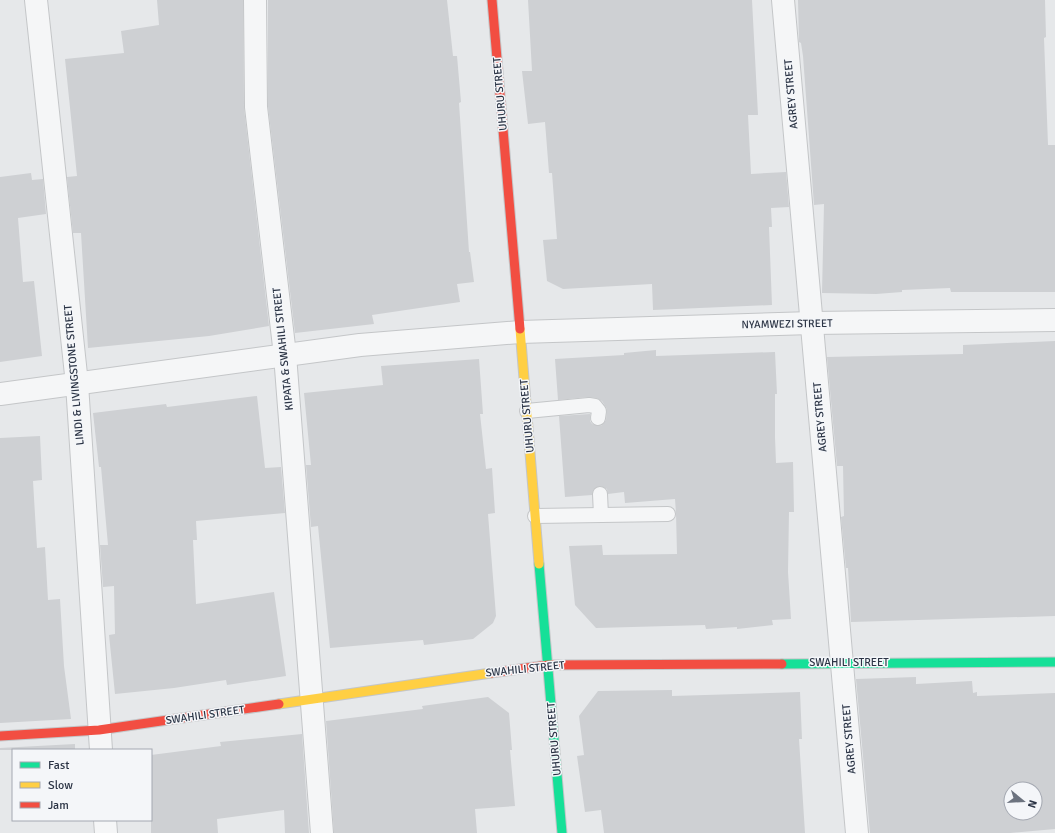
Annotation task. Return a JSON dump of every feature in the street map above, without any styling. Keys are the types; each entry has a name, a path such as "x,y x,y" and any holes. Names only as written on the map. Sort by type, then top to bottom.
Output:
{"street":[{"name":"LINDI & LIVINGSTONE STREET","path":"36,0 77,384 100,740"},
{"name":"KIPATA & SWAHILI STREET","path":"255,0 256,107 284,355 322,833"},
{"name":"UHURU STREET","path":"492,0 562,833"},
{"name":"AGREY STREET","path":"783,0 857,833"},
{"name":"NYAMWEZI STREET","path":"0,394 360,345 520,332 812,323 1055,320"},
{"name":"SWAHILI STREET","path":"0,736 100,740 312,699 548,665 842,662 1055,662"},
{"path":"105,821 106,833"}],"lane":[{"path":"526,411 589,405 595,406 599,411 598,418"},
{"path":"600,494 601,515"},
{"path":"535,516 668,514"}],"building":[{"path":"157,0 243,0 244,108 269,326 209,336 88,348 81,233 73,233 67,177 77,176 65,59 124,53 121,31 159,25"},
{"path":"268,0 447,0 453,56 457,56 469,252 474,282 457,284 460,302 372,315 374,324 295,333 268,106"},
{"path":"528,0 752,0 758,115 748,115 751,174 786,172 789,207 771,208 772,227 769,227 772,305 653,310 652,284 563,289 547,281 543,240 557,239 552,173 549,173 545,122 528,124 522,71 532,71"},
{"path":"798,0 1045,0 1046,37 1044,38 1048,145 1055,145 1055,292 951,292 950,288 902,290 902,292 876,294 822,293 824,204 814,205 803,56 801,43 799,42"},
{"path":"31,173 32,180 43,179 46,214 18,218 23,282 34,281 42,356 0,362 0,177"},
{"path":"1055,341 1055,616 851,622 848,568 846,568 841,517 844,516 843,466 837,466 827,357 963,354 963,345"},
{"path":"656,350 656,356 775,352 777,394 775,394 776,463 793,462 794,512 789,512 788,572 791,619 772,620 773,625 737,629 737,627 706,629 705,625 596,628 575,605 569,546 602,545 603,555 677,554 675,499 625,503 624,492 608,494 607,489 600,486 593,490 592,495 565,497 559,416 590,414 590,421 592,424 601,426 606,420 607,409 602,401 596,398 588,397 558,400 555,359 624,355 624,353"},
{"path":"479,359 483,414 480,414 486,469 492,468 495,513 488,514 496,616 493,623 473,639 424,645 423,640 330,648 318,526 311,527 306,465 311,465 304,393 383,385 381,366"},
{"path":"257,396 265,468 281,467 285,513 196,521 197,540 193,540 196,604 274,592 286,676 227,685 226,680 174,688 115,694 109,635 115,634 114,586 103,587 100,545 108,545 101,467 99,467 93,413 166,404 167,407"},
{"path":"40,436 42,480 33,481 37,548 45,547 48,600 60,599 64,666 71,719 0,723 0,438"},
{"path":"916,677 916,684 972,681 973,693 977,692 977,696 1055,693 1055,829 1010,833 870,833 856,679"},
{"path":"672,690 672,696 800,692 802,739 799,739 805,833 604,833 601,810 585,812 577,756 584,755 579,716 598,691"},
{"path":"488,697 509,713 512,750 510,750 515,806 475,809 477,833 334,833 326,721 423,709 422,706"},
{"path":"302,734 309,833 285,833 284,810 217,819 218,833 151,833 152,755 221,746 220,742"},
{"path":"75,744 75,749 0,750 0,748"}],"traffic: fast":[{"path":"539,564 562,833"},
{"path":"782,664 1055,662"}],"traffic: slow":[{"path":"520,329 539,564"},
{"path":"279,704 491,673"}],"traffic: jam":[{"path":"492,0 520,329"},
{"path":"491,673 548,665 782,664"},
{"path":"0,736 99,730 279,704"}]}
